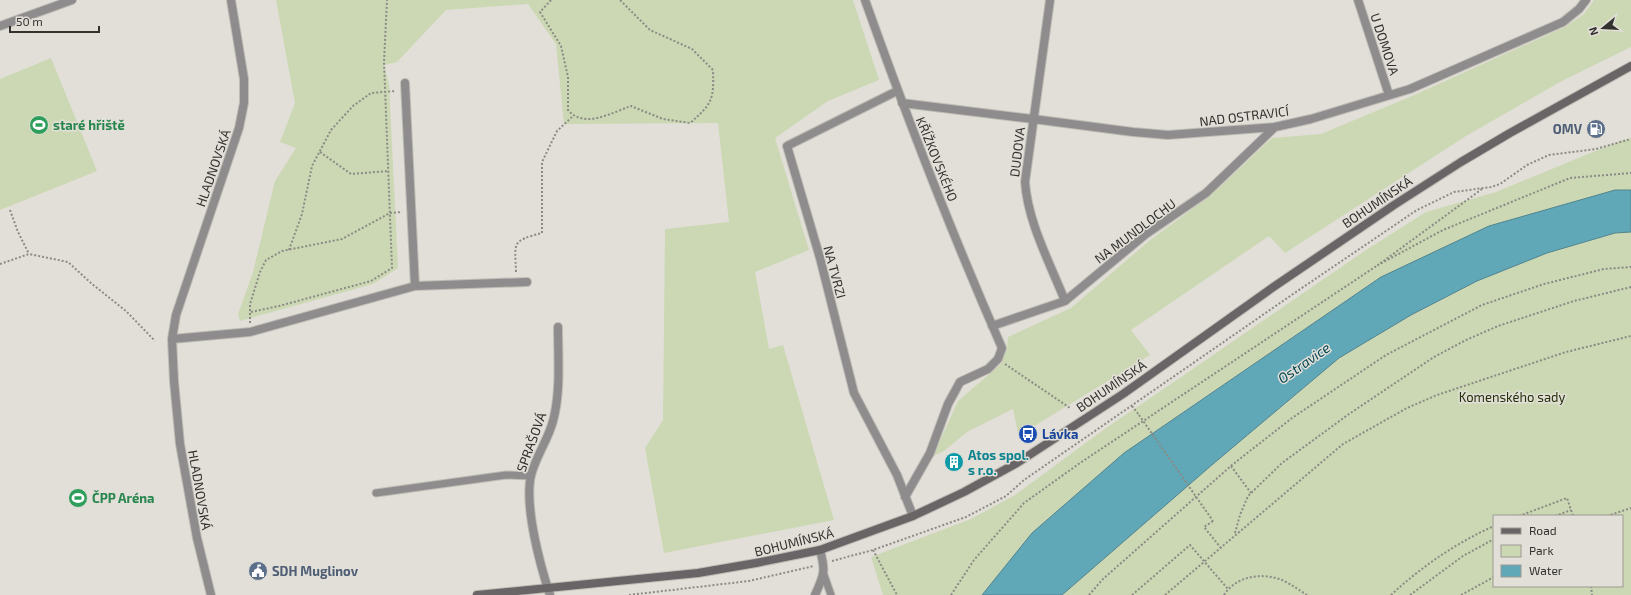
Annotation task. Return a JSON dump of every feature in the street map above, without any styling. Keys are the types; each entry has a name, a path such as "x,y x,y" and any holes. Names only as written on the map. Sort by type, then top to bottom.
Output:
{"main road":[{"name":"BOHUMÍNSKÁ","path":"477,595 549,591 698,573 756,563 820,550 913,516 964,492 1017,463 1117,397 1265,293 1401,201 1498,140 1631,66"}],"street":[{"path":"0,26 72,0"},
{"name":"HLADNOVSKÁ","path":"211,595 197,538 184,474 175,389 172,339 176,315 239,128 244,103 244,79 231,0"},
{"name":"KŘÍŽKOVSKÉHO","path":"865,0 897,91 974,286 1002,348 998,359"},
{"name":"DUDOVA","path":"1050,0 1025,182 1026,201 1033,223 1065,301"},
{"name":"U DOMOVA","path":"1358,0 1389,95"},
{"name":"NAD OSTRAVICÍ","path":"902,103 1033,118 1133,132 1168,135 1275,127 1311,119 1410,89 1563,22 1579,9 1586,0"},
{"path":"405,87 415,286"},
{"name":"NA TVRZI","path":"897,91 787,146 820,258 854,393 897,475 913,516"},
{"name":"NA MUNDLOCHU","path":"992,326 1065,301 1146,234 1206,193 1275,127"},
{"path":"172,339 250,332 415,286 527,282"},
{"name":"SPRAŠOVÁ","path":"549,591 531,517 529,495 530,476 548,437 554,416 557,394 558,327"},
{"path":"905,497 930,453 948,404 960,382 988,370 998,359"},
{"path":"815,595 824,575 820,550"}],"lane":[{"path":"376,493 506,474 530,476"},
{"path":"824,575 831,595"}],"path":[{"path":"250,312 279,306 370,281 392,268 384,62 387,0"},
{"path":"551,0 540,12 561,46 568,77 568,110 573,116 585,120 599,118 631,106 663,119 690,123 706,109 713,91 713,70 692,49 650,30 620,0"},
{"path":"289,250 302,214 312,166 331,130 353,106 371,93 385,92 405,87"},
{"path":"517,282 515,247 522,238 542,233 542,162 556,131 573,116"},
{"path":"629,595 749,581 873,550 966,517 1006,496 1024,480 1417,210 1454,192 1500,184 1527,165 1549,155 1596,149 1631,139"},
{"path":"320,152 351,174 389,172"},
{"path":"1378,265 1443,230 1570,178 1631,173"},
{"path":"951,595 974,560 1024,503 1086,458 1378,265 1484,188"},
{"path":"10,210 18,232 29,254"},
{"path":"250,332 250,304 266,260 282,251 342,239 390,213 411,212"},
{"path":"0,264 29,254 68,262 92,284 126,311 155,341"},
{"path":"1089,595 1231,466 1292,418 1386,355 1482,304 1544,284 1604,269 1631,267"},
{"path":"1235,535 1240,515 1248,496 1282,463 1349,414 1434,357 1466,340 1498,326 1574,301 1631,287"},
{"path":"1165,595 1343,444 1407,408 1450,390 1520,366 1566,352 1631,336"},
{"path":"998,359 1070,408"},
{"path":"1132,406 1213,521 1204,527 1221,548"},
{"path":"1231,466 1251,493"},
{"path":"1522,515 1567,498 1573,515"},
{"path":"1610,515 1631,508"},
{"path":"1558,515 1571,510"},
{"path":"1391,595 1447,551 1493,526"},
{"path":"1410,595 1463,556 1493,540"},
{"path":"1132,595 1190,544 1228,589"},
{"path":"873,550 897,595"},
{"path":"1224,595 1228,589 1238,582 1249,578 1270,576 1284,581 1306,595"},
{"path":"1461,595 1493,578"}],"green space":[{"path":"276,0 853,0 879,80 828,101 775,138 809,250 755,272 769,349 783,345 834,520 664,553 645,448 663,420 665,229 729,222 718,123 564,124 556,44 528,4 446,10 397,62 384,65 389,84 398,268 373,284 240,321 238,314 253,272 275,181 296,148 280,142 295,103"},
{"path":"1594,0 1631,0 1631,47 1560,82 1466,136 1285,253 1269,236 1131,330 1150,355 1028,430 1019,438 1013,409 967,432 944,451 933,456 958,401 1001,364 1007,349 1008,337 1071,308 1149,241 1210,196 1272,138 1321,134 1412,96 1567,26 1584,14"},
{"name":"staré hřiště","path":"51,58 97,171 0,210 0,79"},
{"path":"1631,138 1631,190 1615,190 1381,277 1124,453 1032,533 982,595 883,595 871,557 971,519 1015,495 1106,428 1366,250 1426,212 1496,192 1622,140"},
{"name":"Komenského sady","path":"1631,232 1631,595 1062,595 1213,464 1339,358 1411,315 1477,281 1547,253 1615,233"}],"water":[{"name":"Ostravice","path":"1615,190 1631,190 1631,232 1615,233 1547,253 1477,281 1411,315 1339,358 1213,464 1062,595 982,595 1032,533 1124,453 1381,277 1489,226"}],"place":[{"name":"staré hřiště","path":"39,125"},
{"name":"OMV","path":"1596,129"},
{"name":"Lávka","path":"1028,434"},
{"name":"Atos spol. s r.o.","path":"954,462"},
{"name":"ČPP Aréna","path":"78,498"},
{"name":"SDH Muglinov","path":"258,571"}]}
